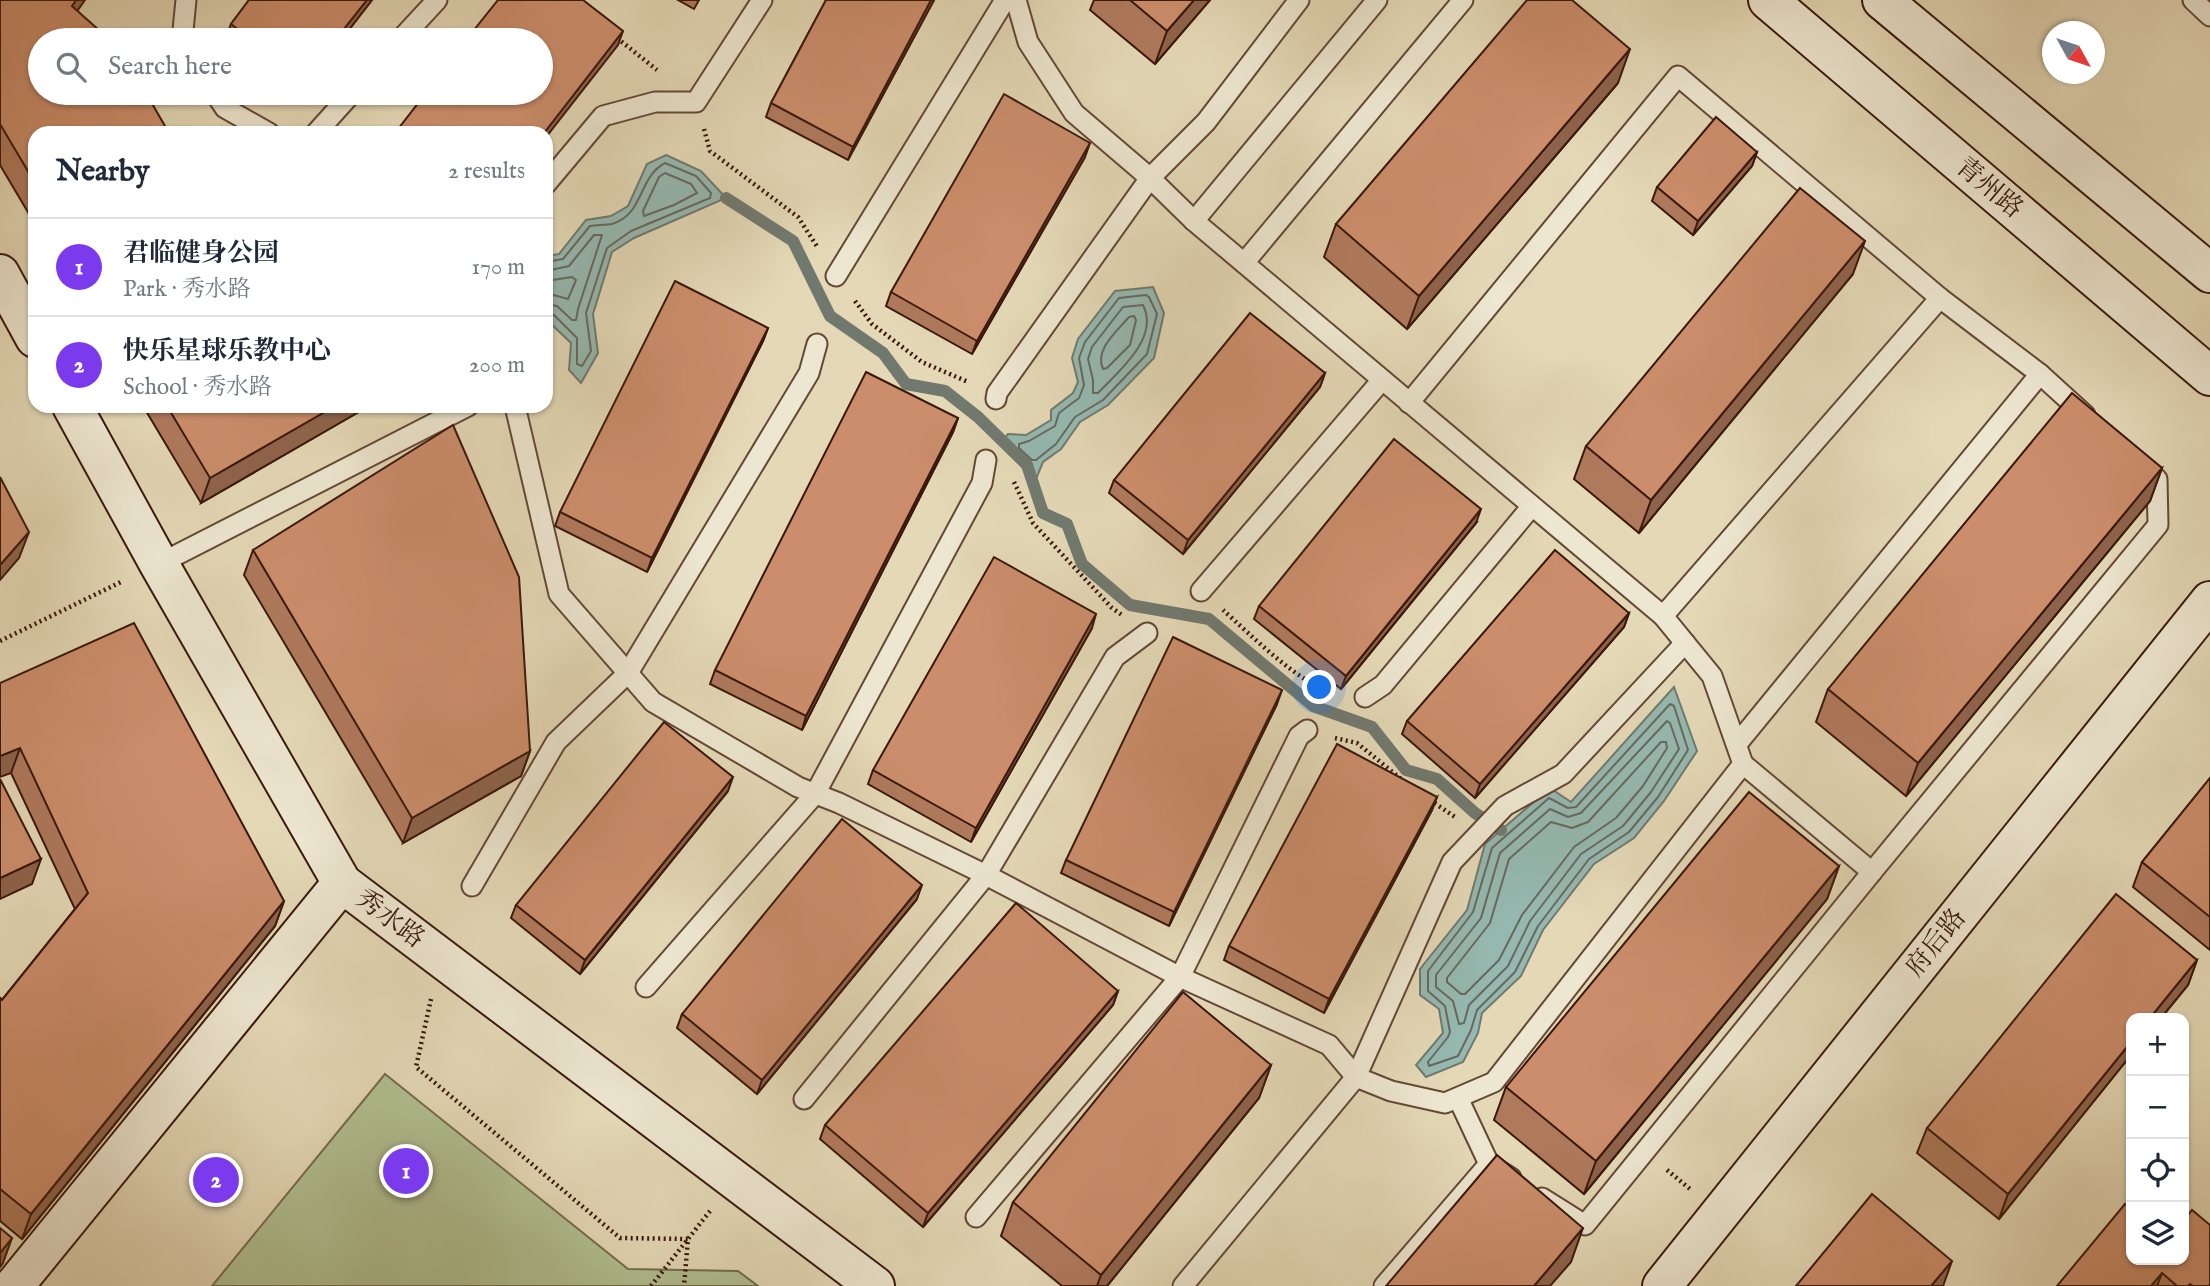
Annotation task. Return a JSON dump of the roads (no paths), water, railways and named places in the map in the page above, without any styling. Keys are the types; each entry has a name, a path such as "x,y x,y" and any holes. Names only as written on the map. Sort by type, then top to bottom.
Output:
{"street":[{"name":"青州路","path":"1768,0 2210,376"},
{"path":"1881,0 2210,273"},
{"path":"0,275 28,325"},
{"name":"秀水路","path":"76,413 342,883 875,1286"},
{"name":"府后路","path":"1662,1286 2210,601"},
{"path":"14,1286 342,883"}],"lane":[{"path":"183,28 186,0"},
{"path":"411,28 437,0"},
{"path":"553,176 603,116 655,102 696,102 762,0"},
{"path":"836,276 1005,0"},
{"path":"1016,0 1028,42 1074,113 1150,178 1194,222 1663,617 1712,676 1744,764 1872,872"},
{"path":"996,399 997,393 1150,178 1206,122 1299,0"},
{"path":"1194,222 1377,0"},
{"path":"1244,264 1463,0"},
{"path":"2193,0 2210,16"},
{"path":"1409,403 1678,76 1940,298 2040,374 2099,427"},
{"path":"223,105 257,126"},
{"path":"322,126 341,105"},
{"path":"1663,617 1940,298"},
{"path":"472,886 556,742 628,673 809,373 817,344"},
{"path":"1737,744 2040,374"},
{"path":"1201,592 1382,380"},
{"path":"159,564 454,413"},
{"path":"517,413 559,594 653,702 798,787 986,874 1180,977 1329,1045 1356,1077 1391,1091 1445,1103 1494,1082 1744,764"},
{"path":"1458,1098 1489,1164 1585,1226 2158,525 2157,479 2128,453"},
{"path":"646,987 816,794 982,483 986,460"},
{"path":"1365,697 1383,685 1532,506"},
{"path":"804,1099 986,874 1115,657 1147,633"},
{"path":"1183,1286 1356,1077 1452,862 1505,806 1563,774 1685,643"},
{"path":"975,1217 1180,977 1299,736 1307,730"},
{"path":"1384,1286 1489,1164"}],"water":[{"path":"666,155 701,171 726,198 634,238 612,252 593,314 598,353 581,383 569,370 571,343 553,326 553,255 559,254 586,220 611,216 628,206 647,164"},
{"path":"1153,287 1164,313 1154,358 1108,405 1080,422 1061,449 1043,462 1034,484 1027,465 1002,441 1008,434 1026,435 1051,420 1051,410 1073,393 1078,382 1072,358 1078,339 1115,291"},
{"path":"1674,687 1697,751 1664,801 1634,838 1594,864 1543,930 1521,976 1482,1013 1478,1033 1463,1062 1426,1077 1416,1065 1443,1033 1439,1009 1420,995 1420,969 1467,910 1485,844 1550,788 1571,802"}],"waterway":[{"path":"726,198 793,241 830,316 883,353 906,384 945,391 978,417 1027,465 1043,513 1067,524 1082,564 1130,605 1209,619 1313,706 1372,727 1406,770 1437,779 1475,813 1501,830"}],"place":[{"name":"君临健身公园","path":"406,1171"},
{"name":"快乐星球乐教中心","path":"216,1180"}]}
